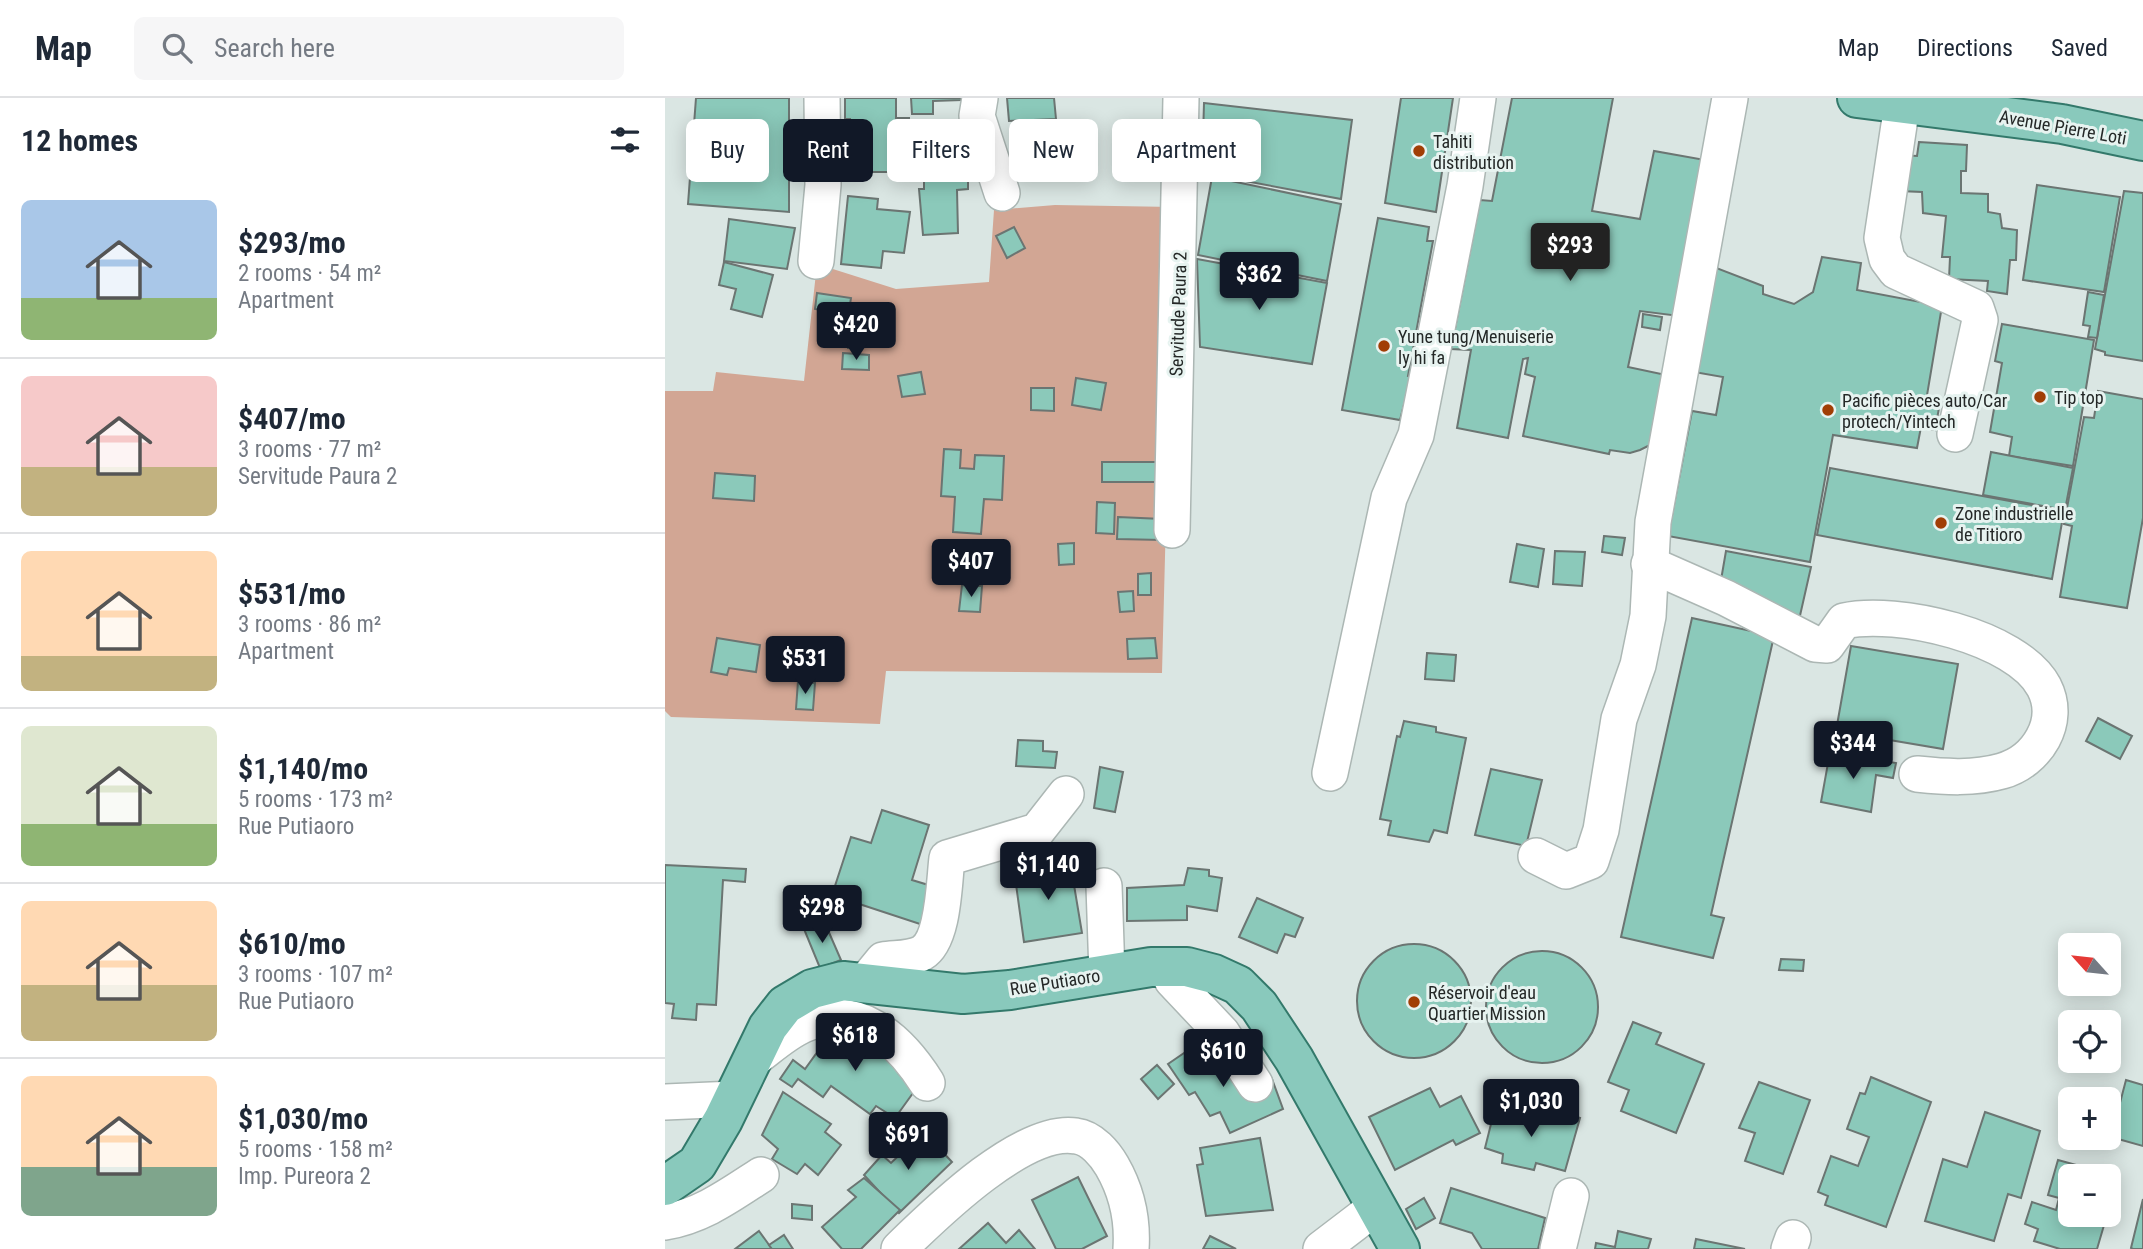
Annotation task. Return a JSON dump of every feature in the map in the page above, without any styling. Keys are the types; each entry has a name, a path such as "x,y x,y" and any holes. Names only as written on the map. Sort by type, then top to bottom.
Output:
{"main road":[{"name":"Avenue Pierre Loti","path":"1857,98 2062,124 2143,141"},
{"name":"Rue Putiaoro","path":"665,1186 697,1164 734,1099 768,1027 785,1005 812,989 843,981 963,994 1010,990 1107,974 1187,967 1214,974 1238,985 1259,1006 1294,1059 1399,1249"}],"street":[{"path":"816,261 823,185 823,98"},
{"path":"980,98 977,116 1002,193"},
{"name":"Servitude Paura 2","path":"1172,530 1181,98"},
{"path":"1330,773 1389,498 1416,435 1465,186 1478,98"},
{"path":"1536,856 1566,871 1591,861 1601,830 1619,719 1637,665 1648,616 1649,564 1662,472 1730,98"},
{"path":"1902,105 1882,239 1887,259 1896,271 1976,308 1980,320 1955,434"},
{"path":"1649,564 1726,598 1815,644 1827,645 1844,621 1867,615 1910,619 1957,631 2000,650 2024,665 2044,687 2051,716 2046,736 2027,757 2003,771 1955,778 1917,774"},
{"path":"865,982 871,971 883,960 919,955 929,948 938,930 947,858 1037,831 1066,794"},
{"path":"1104,886 1107,974"},
{"path":"1167,967 1172,979 1222,1033 1255,1084"},
{"path":"754,1059 800,1027 828,1017 846,1017 871,1025 893,1040 909,1055 927,1083"},
{"path":"668,1102 734,1099"},
{"path":"668,1102 706,1148"},
{"path":"899,1249 967,1187 1012,1155 1049,1137 1078,1136 1103,1152 1118,1176 1128,1202 1132,1230 1131,1249"},
{"path":"665,1222 682,1219 709,1208 761,1175"},
{"path":"1558,1249 1571,1196"},
{"path":"1321,1249 1376,1207"}],"shaded area":[{"path":"1055,205 1174,207 1162,673 886,671 880,724 671,717 665,711 665,391 713,391 716,372 804,381 817,264 896,289 989,282 994,210"}],"building":[{"path":"696,98 789,98 789,119 783,119 783,182 789,182 789,212 688,204 690,182 769,182 769,119 694,119"},
{"path":"845,98 896,98 896,118 909,119 887,119 887,172 873,172 873,119 845,119"},
{"path":"911,98 961,100 933,101 933,114 912,114"},
{"path":"1007,98 1054,98 1056,119 1009,121"},
{"name":"Tahiti distribution","path":"1401,98 1453,98 1436,212 1385,203"},
{"path":"1512,98 1613,98 1592,211 1640,219 1654,151 1705,160 1679,316 1640,311 1628,367 1666,375 1654,443 1640,450 1630,453 1610,450 1609,454 1523,436 1535,377 1525,374 1528,358 1523,359 1508,438 1457,428 1471,350 1451,349 1480,200 1492,201"},
{"path":"1204,103 1352,120 1341,199 1250,182 1261,182 1261,119 1204,119"},
{"path":"1919,142 1967,145 1966,171 1961,171 1961,193 1988,194 1988,212 2000,214 2002,228 2017,230 2016,260 2010,260 2007,294 1987,291 1988,281 1949,279 1950,257 1942,257 1946,216 1923,213 1922,192 1900,191 1902,155 1917,156"},
{"path":"924,182 968,182 968,189 957,190 958,233 923,235 919,189 924,189"},
{"path":"1211,182 1236,182 1341,204 1327,281 1198,255"},
{"path":"2037,185 2120,197 2104,292 2023,280"},
{"path":"2124,191 2143,193 2143,361 2105,355 2105,352 2095,349"},
{"path":"848,196 878,199 877,209 910,212 904,253 883,251 881,268 841,264"},
{"name":"Yune tung/Menuiserie ly hi fa","path":"1378,218 1429,227 1427,241 1433,241 1408,376 1418,378 1413,402 1405,401 1400,420 1342,410"},
{"path":"729,219 795,228 787,269 724,261"},
{"path":"1014,227 1025,248 1007,258 996,236"},
{"name":"Pacific pièces auto/Car protech/Yintech","path":"1822,257 1861,263 1857,290 1942,306 1925,407 1939,408 1935,430 1921,427 1917,448 1833,435 1810,562 1668,536 1692,411 1716,415 1723,377 1694,372 1714,267 1763,286 1763,294 1794,304 1813,292"},
{"path":"1197,259 1327,283 1312,364 1200,347"},
{"path":"724,262 773,275 762,317 731,309 736,289 719,285"},
{"path":"2088,292 2104,295 2097,338 2088,337 2090,326 2083,325"},
{"path":"817,293 851,298 847,323 825,320 827,311 815,309"},
{"path":"1643,314 1662,317 1660,330 1642,327"},
{"name":"Tip top","path":"2002,324 2094,340 2073,466 2009,456 2012,437 1990,432 2002,363 1995,361"},
{"path":"865,327 866,347 848,348 847,329"},
{"path":"843,353 869,355 869,370 842,369"},
{"path":"921,372 925,394 902,397 898,376"},
{"path":"1076,378 1106,383 1101,410 1072,405"},
{"path":"1031,388 1054,388 1054,411 1031,410"},
{"name":"Zone industrielle de Titioro","path":"2098,391 2143,399 2143,518 2127,608 2060,597 2072,526 2064,524 2084,417 2094,418"},
{"path":"944,449 961,450 960,468 974,469 975,455 1004,456 1002,500 984,499 981,534 953,532 955,497 941,496"},
{"name":"Zone industrielle de Titioro","path":"1991,452 2073,468 2065,510 1983,495"},
{"path":"1102,462 1156,462 1156,482 1102,482"},
{"name":"Zone industrielle de Titioro","path":"1830,468 2064,511 2052,579 1817,535"},
{"path":"715,473 755,476 754,501 713,498"},
{"path":"1097,502 1115,503 1114,534 1096,533"},
{"path":"1118,517 1162,519 1162,540 1117,539"},
{"path":"1604,536 1625,538 1622,555 1602,552"},
{"path":"1074,543 1074,564 1059,565 1058,544"},
{"path":"1517,544 1544,549 1538,587 1510,582"},
{"path":"1555,551 1585,552 1582,586 1553,584"},
{"path":"1726,551 1811,567 1799,620 1721,580"},
{"path":"1151,573 1151,595 1138,595 1138,574"},
{"path":"962,585 982,586 980,612 959,611"},
{"path":"1133,591 1134,611 1120,612 1118,592"},
{"path":"1692,618 1774,636 1711,915 1724,918 1713,958 1621,937"},
{"path":"717,638 760,645 756,672 729,668 727,675 711,672"},
{"path":"1155,638 1157,658 1128,659 1127,639"},
{"path":"1851,646 1958,664 1943,749 1836,731"},
{"path":"1427,653 1456,655 1454,681 1425,679"},
{"path":"798,681 815,683 813,710 796,709"},
{"path":"2098,718 2132,736 2120,759 2086,741"},
{"path":"1404,721 1436,727 1436,732 1466,738 1447,833 1434,830 1429,842 1388,835 1391,821 1380,819 1397,736 1400,737"},
{"path":"1018,740 1043,741 1043,751 1057,752 1055,768 1016,766"},
{"path":"1830,752 1896,763 1893,778 1876,775 1871,812 1821,802"},
{"path":"1100,767 1123,772 1115,812 1094,808"},
{"path":"1491,769 1542,780 1526,846 1475,835"},
{"path":"882,810 929,825 912,880 935,887 923,925 832,895 851,837 871,843"},
{"path":"1070,861 1082,933 1024,942 1014,870"},
{"path":"665,865 746,869 745,882 723,880 716,1005 697,1004 696,1020 672,1018 674,1004 665,1003"},
{"path":"1188,868 1209,870 1209,876 1222,878 1217,911 1187,906 1187,920 1127,921 1127,888 1184,885"},
{"path":"1257,898 1303,918 1295,937 1285,934 1277,953 1239,937"},
{"path":"824,921 841,960 820,968 804,929"},
{"name":"Réservoir d'eau Quartier Mission","path":"1414,944 1436,949 1454,961 1466,979 1471,1001 1466,1023 1454,1041 1436,1053 1414,1058 1392,1053 1374,1041 1362,1023 1357,1001 1362,979 1374,961 1392,949"},
{"name":"Réservoir d'eau Quartier Mission","path":"1542,951 1564,955 1582,967 1594,985 1598,1007 1594,1029 1582,1047 1564,1059 1542,1063 1520,1059 1502,1047 1490,1029 1486,1007 1490,985 1502,967 1520,955"},
{"path":"1781,959 1804,960 1803,971 1779,970"},
{"path":"1633,1022 1661,1033 1656,1044 1704,1064 1676,1133 1621,1111 1629,1090 1608,1082"},
{"path":"862,1032 904,1063 899,1074 918,1086 895,1118 876,1106 870,1114 831,1086 823,1097 798,1079 792,1087 780,1079 793,1060 805,1069 823,1044 814,1035"},
{"path":"1203,1040 1244,1096 1272,1079 1283,1109 1230,1133 1220,1112 1210,1116 1195,1092 1189,1095 1168,1064"},
{"path":"1157,1065 1174,1084 1158,1099 1141,1079"},
{"path":"1871,1077 1931,1102 1886,1227 1825,1205 1828,1196 1818,1192 1831,1156 1858,1166 1869,1137 1847,1129 1860,1093 1865,1094"},
{"path":"2126,1080 2143,1085 2143,1146 2121,1140 2121,1099"},
{"path":"1759,1082 1810,1100 1783,1174 1745,1161 1755,1133 1739,1128"},
{"path":"1430,1088 1440,1107 1461,1096 1480,1133 1456,1145 1453,1140 1395,1170 1369,1117"},
{"path":"783,1092 831,1124 825,1132 841,1145 818,1175 805,1164 797,1174 772,1159 778,1149 762,1135"},
{"path":"1496,1104 1562,1123 1564,1113 1580,1118 1565,1171 1536,1163 1534,1170 1502,1163 1503,1154 1485,1148"},
{"path":"1985,1112 2040,1131 2021,1198 2008,1194 1994,1241 1925,1221 1943,1159 1967,1167"},
{"path":"924,1132 952,1162 899,1213 864,1175 882,1155 891,1163"},
{"path":"1260,1138 1273,1210 1206,1216 1197,1165 1203,1164 1200,1148"},
{"path":"2058,1160 2073,1164 2058,1164 2058,1198 2048,1195"},
{"path":"1078,1177 1107,1236 1082,1249 1056,1249 1032,1200"},
{"path":"864,1178 900,1210 861,1249 842,1249 822,1227 856,1197 848,1190"},
{"path":"1451,1188 1545,1218 1538,1249 1482,1249 1472,1233 1440,1223"},
{"path":"1424,1198 1435,1218 1416,1229 1406,1209"},
{"path":"2143,1199 2143,1249 2133,1249 2131,1248"},
{"path":"2032,1202 2056,1210 2058,1202 2058,1227 2103,1227 2097,1249 2060,1249 2034,1241 2038,1229 2025,1224"},
{"path":"792,1204 812,1206 812,1220 792,1218"},
{"path":"988,1223 1006,1243 1019,1230 1035,1249 959,1249"},
{"path":"759,1231 772,1249 735,1249"},
{"path":"1618,1231 1651,1239 1648,1249 1595,1249 1596,1243 1615,1247"},
{"path":"784,1235 793,1249 772,1249 769,1245"},
{"path":"1210,1236 1236,1249 1203,1249"},
{"path":"1696,1239 1745,1249 1694,1249"}],"place":[{"name":"Tahiti distribution","path":"1419,151"},
{"name":"Yune tung/Menuiserie ly hi fa","path":"1384,346"},
{"name":"Tip top","path":"2040,397"},
{"name":"Pacific pièces auto/Car protech/Yintech","path":"1828,410"},
{"name":"Zone industrielle de Titioro","path":"1941,523"},
{"name":"Réservoir d'eau Quartier Mission","path":"1414,1002"}]}
